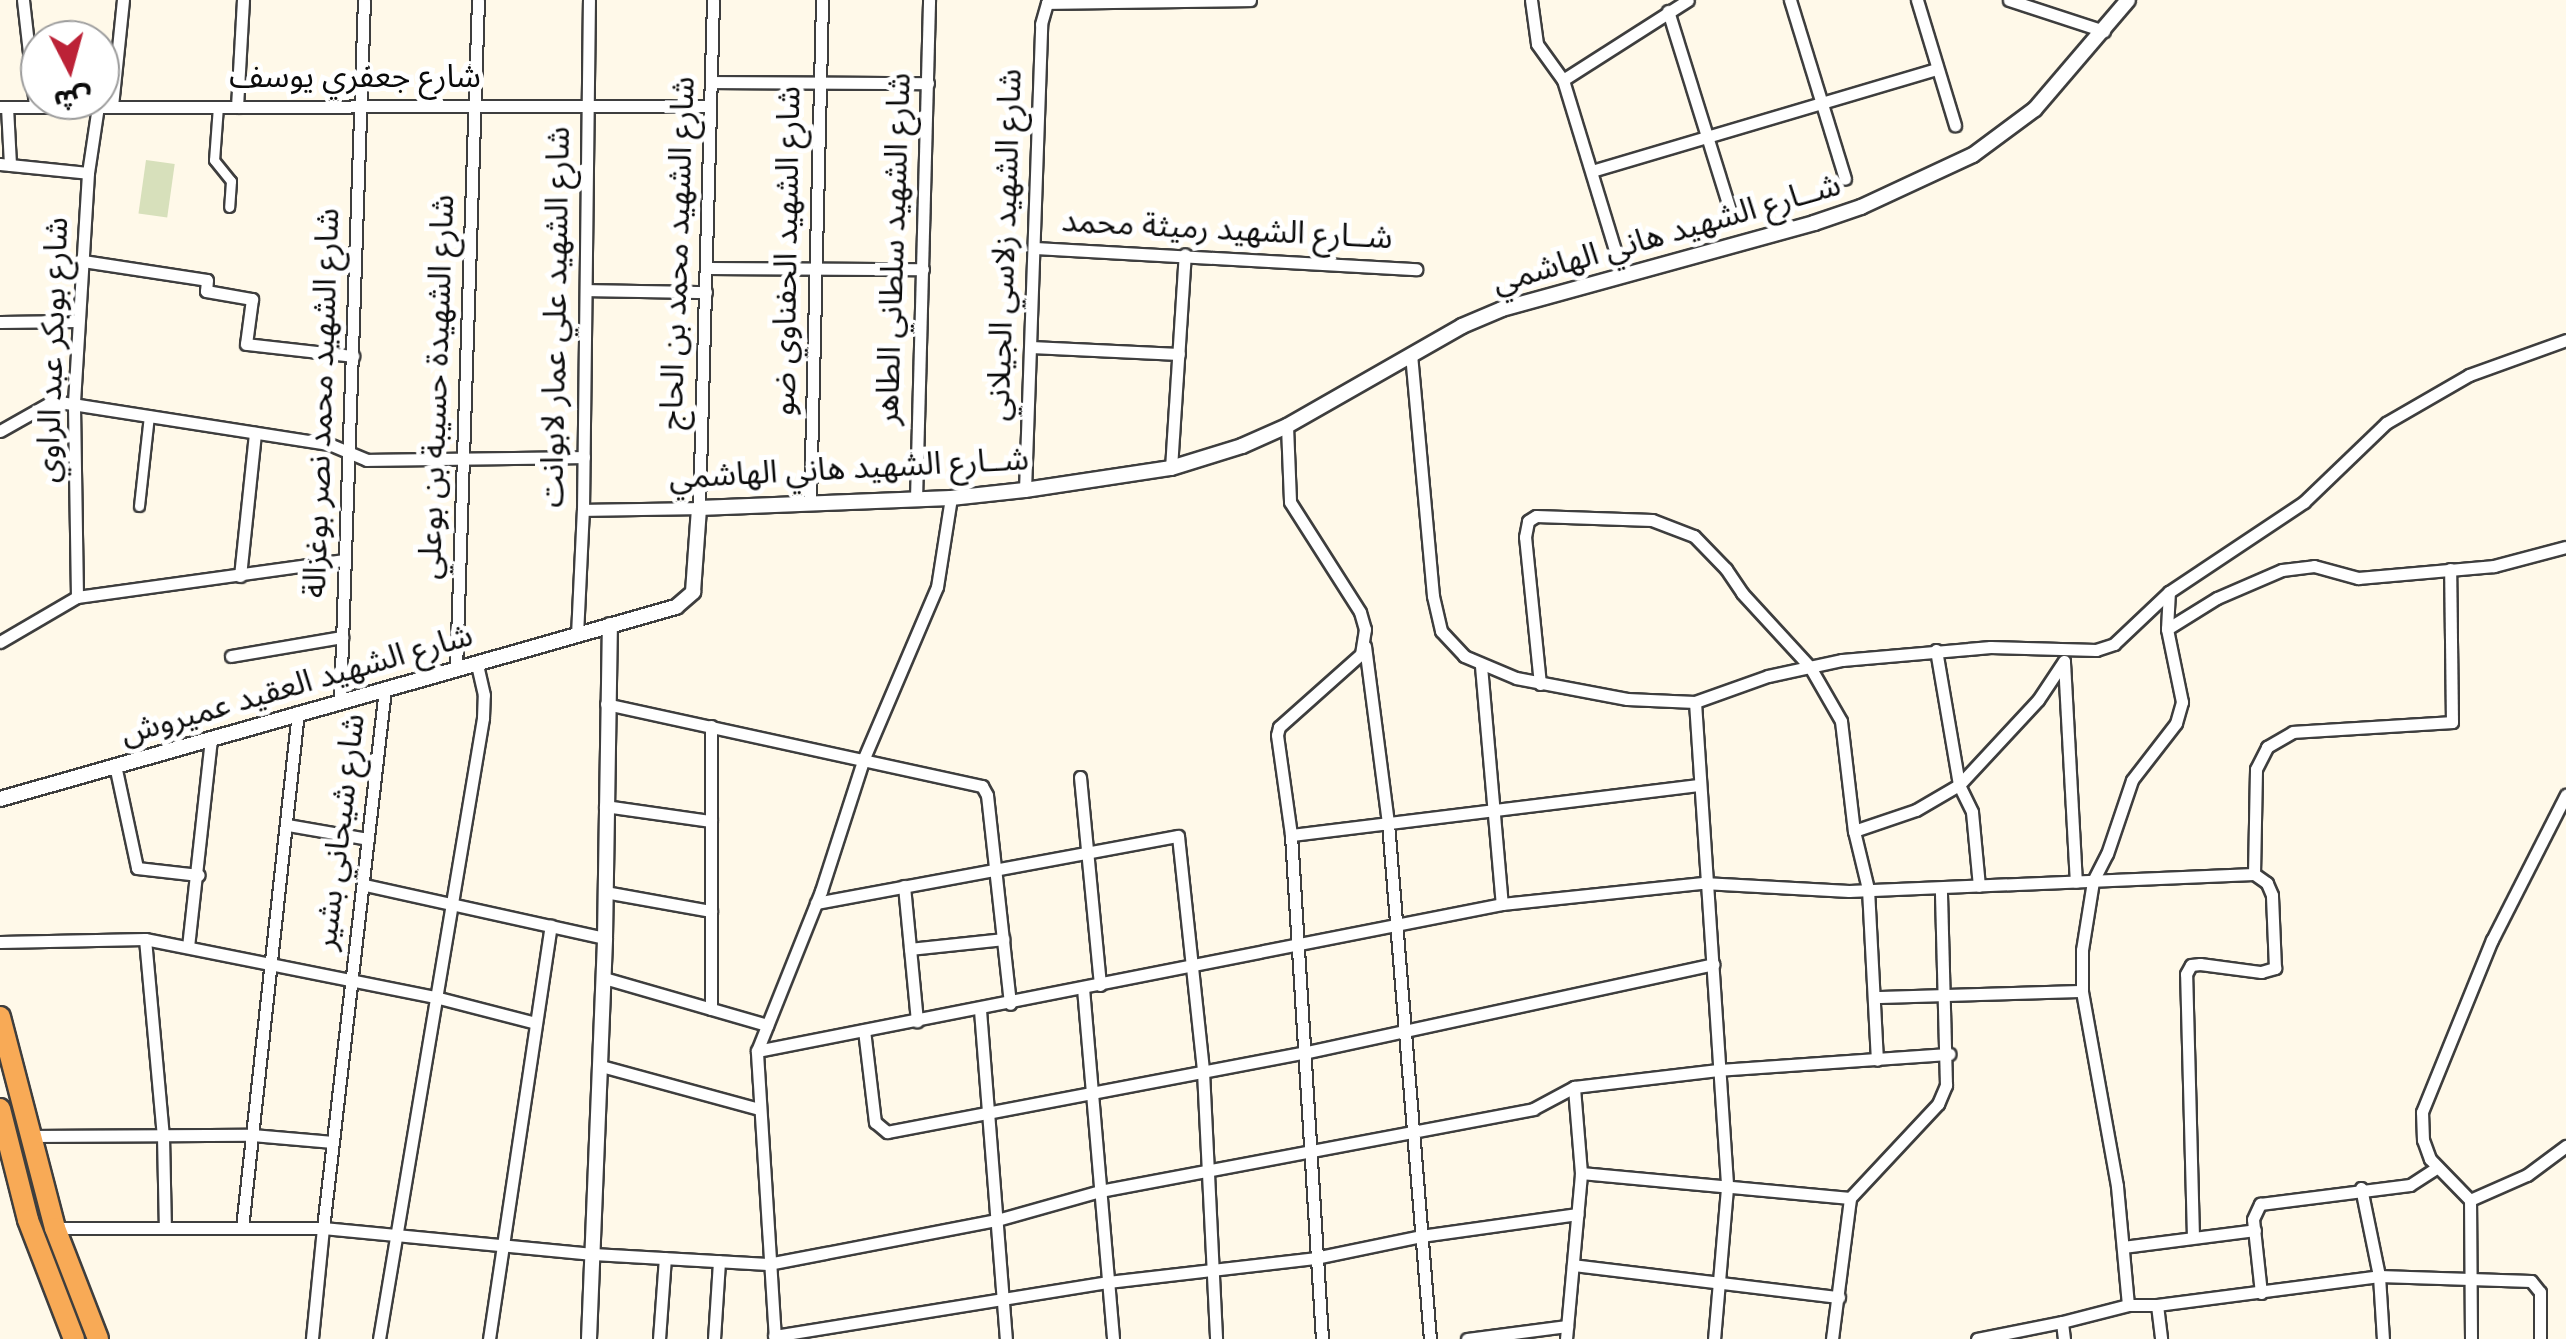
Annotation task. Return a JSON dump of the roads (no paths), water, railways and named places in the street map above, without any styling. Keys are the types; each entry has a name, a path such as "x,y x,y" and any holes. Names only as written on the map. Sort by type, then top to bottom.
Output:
{"highway":[{"path":"0,1017 55,1228 98,1339"},
{"path":"1,1120 28,1220 74,1339"}],"street":[{"path":"237,107 244,0"},
{"name":"شارع الشهيد محمد نصر بوغزالة","path":"340,701 364,0"},
{"name":"شارع الشهيدة حسيبة بن بوعلي","path":"456,670 478,0"},
{"name":"شارع الشهيد علي عمار لابوانت","path":"577,635 584,457 588,0"},
{"name":"شارع الشهيد محمد بن الحاج","path":"699,508 713,0"},
{"name":"شارع الشهيد الحفناوي ضو","path":"810,503 822,0"},
{"name":"شارع الشهيد سلطاني الطاهر","path":"916,499 929,0"},
{"path":"1046,2 1250,0"},
{"path":"1531,0 1537,44 1563,80 1622,273"},
{"path":"1563,80 1688,0"},
{"path":"1790,0 1845,179"},
{"path":"1917,0 1955,125"},
{"path":"2008,0 2104,31"},
{"name":"شــارع الشهيد هاني الهاشمي","path":"583,510 952,498 1171,468 1242,446 1288,426 1411,354 1502,309 1861,208 1973,156 2036,109 2128,0"},
{"name":"شارع الشهيد زلاسي الجيلاني","path":"1025,490 1041,24 1046,2"},
{"path":"1668,11 1732,216"},
{"path":"1592,171 1936,69"},
{"path":"710,82 928,84"},
{"name":"شارع جعفري يوسف","path":"120,106 710,106"},
{"path":"218,106 214,160 231,181 229,207"},
{"path":"4,107 5,164 88,173"},
{"name":"شارع بوبكر عبد الراوي","path":"77,598 74,402 78,321 88,173 101,120"},
{"name":"شــارع الشهيد رميثة محمد","path":"1035,248 1416,269"},
{"path":"1171,468 1185,254"},
{"path":"83,261 208,280 206,291 252,299 246,344 353,356"},
{"path":"707,268 923,269"},
{"path":"586,290 706,292"},
{"path":"0,322 78,321"},
{"path":"1411,354 1437,616 1447,640 1481,666 1540,684 1627,698 1694,702 1810,667 1936,650 2064,655 2114,644 2168,592 2304,502 2386,423 2469,375 2566,340"},
{"path":"1030,348 1179,354"},
{"path":"0,431 53,401 328,444 367,460 584,457"},
{"path":"139,506 149,416"},
{"path":"1288,426 1290,502 1360,612 1365,642 1388,823 1430,1339"},
{"path":"240,576 255,433"},
{"path":"952,498 937,587 864,758 816,903 757,1051 774,1338 1108,1282 1316,1258 1421,1236 1577,1214"},
{"name":"شارع الشهيد العقيد عميروش","path":"0,799 676,607 693,592 699,508"},
{"path":"1540,684 1525,526 1536,516 1652,520 1694,536 1810,667 1841,721 1854,830 1868,889 1877,997 1877,1060"},
{"path":"2167,629 2217,598 2282,570 2314,566 2358,578 2494,566 2566,547"},
{"path":"0,642 77,598 344,560"},
{"path":"2254,874 2256,770 2267,747 2293,732 2452,722 2450,569"},
{"path":"2128,1304 2117,1186 2082,991 2084,914 2092,881 2107,854 2132,780 2176,723 2182,702 2167,629 2168,592"},
{"path":"589,1339 604,978 610,625"},
{"path":"231,656 342,637"},
{"path":"1322,1339 1291,835 1276,740 1279,727 1361,654 1365,642"},
{"path":"1936,650 1958,785 1972,812 1979,886"},
{"path":"1854,830 1916,810 1958,785 2038,700 2064,655"},
{"path":"2064,655 2076,882"},
{"path":"380,1339 483,718 484,696 478,664"},
{"path":"1481,666 1502,904"},
{"name":"شارع شيحاني بشير","path":"312,1339 385,689"},
{"path":"1694,702 1703,883 1713,964 1727,1188 1714,1339"},
{"path":"606,704 982,786 987,795 1010,1004"},
{"path":"242,1228 298,712"},
{"path":"711,726 711,1009"},
{"path":"188,947 211,737"},
{"path":"114,765 136,868 198,875"},
{"path":"1080,777 1100,984"},
{"path":"1291,835 1698,784"},
{"path":"2471,1339 2470,1200 2436,1168 2425,1150 2422,1132 2431,1084 2492,940 2566,795"},
{"path":"605,806 711,821"},
{"path":"288,825 368,840"},
{"path":"816,903 1178,836 1203,1071 1216,1339"},
{"path":"757,1051 1502,904 1703,883 1941,889 2254,874 2267,883 2272,895 2275,968 2261,972 2200,964 2191,965 2186,974 2193,1237"},
{"path":"365,885 605,938"},
{"path":"904,886 917,1021"},
{"path":"1832,1339 1850,1198 1938,1104 1946,1085 1949,1054 1941,889"},
{"path":"605,892 711,911"},
{"path":"490,1339 550,926"},
{"path":"145,939 163,1136 164,1228"},
{"path":"0,942 145,939 271,962 536,1022"},
{"path":"910,950 1003,939"},
{"path":"864,1030 876,1122 882,1131 1303,1053 1713,964"},
{"path":"604,978 767,1025"},
{"path":"1083,988 1113,1339"},
{"path":"1877,997 2082,991"},
{"path":"980,1010 1006,1339"},
{"path":"55,1228 323,1228 400,1232 593,1254 768,1264 996,1220 1100,1191 1540,1107 1574,1087 1718,1070 1949,1054"},
{"path":"600,1066 760,1108"},
{"path":"1467,1339 1567,1332 1580,1173 1574,1087"},
{"path":"31,1136 252,1136 333,1142"},
{"path":"2470,1200 2528,1175 2566,1146"},
{"path":"2261,1293 2253,1219 2260,1204 2361,1188 2418,1184 2436,1168"},
{"path":"1580,1173 1850,1198"},
{"path":"2361,1188 2379,1276 2383,1339"},
{"path":"2123,1246 2255,1230"},
{"path":"659,1339 665,1258"},
{"path":"714,1339 718,1262"},
{"path":"1573,1265 1839,1297"},
{"path":"1978,1339 2128,1304 2158,1305 2379,1276 2472,1276 2536,1284 2540,1339"},
{"path":"2158,1305 2161,1339"},
{"path":"2033,1339 2056,1323"},
{"path":"2056,1323 2064,1339"}]}
